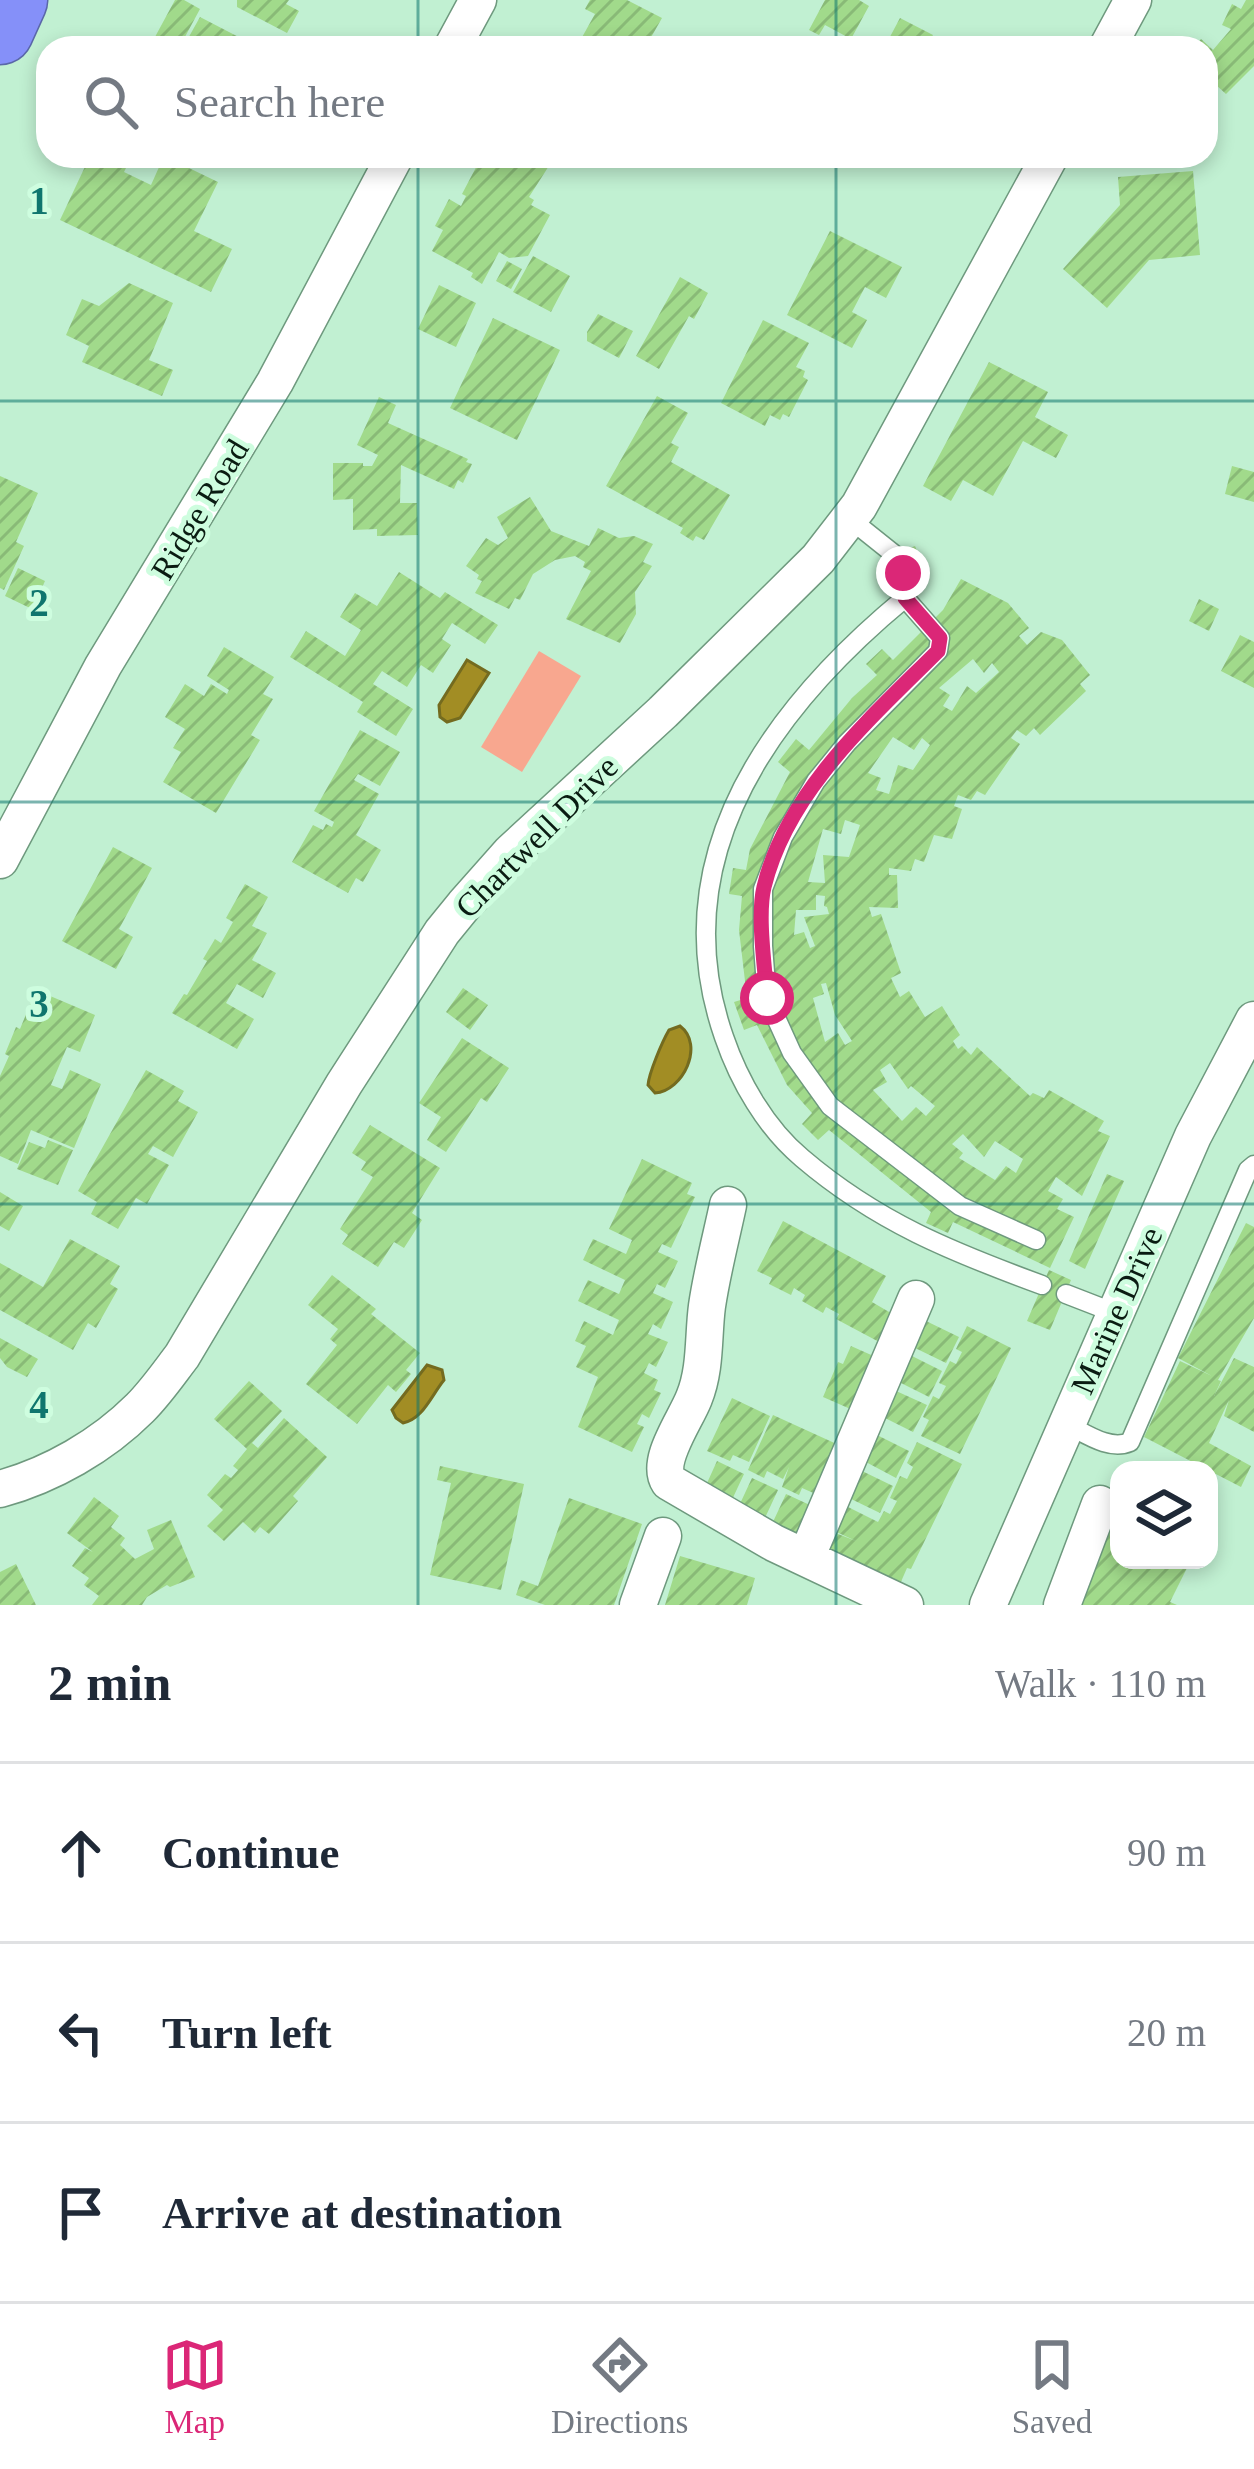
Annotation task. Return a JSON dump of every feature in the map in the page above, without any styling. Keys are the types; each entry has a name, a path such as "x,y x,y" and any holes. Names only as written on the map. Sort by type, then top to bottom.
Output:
{"highway":[{"path":"0,31 14,0"}],"street":[{"path":"458,36 478,0"},
{"path":"1114,36 1133,0"},
{"name":"Ridge Road","path":"0,860 103,666 250,427 389,168"},
{"name":"Chartwell Drive","path":"0,1489 32,1480 86,1450 150,1397 182,1356 344,1084 464,904 511,852 663,712 802,574 850,519 900,436 1044,168"},
{"name":"Marine Drive","path":"988,1605 1193,1136 1254,1020"},
{"path":"728,1205 707,1303 700,1379 663,1472 669,1483 773,1543 905,1605"},
{"path":"806,1558 916,1299"},
{"path":"1062,1605 1100,1504"},
{"path":"638,1605 663,1536"}],"lane":[{"path":"850,519 899,564 905,598 940,638 938,651 847,743 816,782 783,837 763,889 767,998 792,1053 830,1106 960,1206 1036,1240"},
{"path":"905,598 859,636 796,707 772,735 736,795 716,849 708,893 710,993 741,1076 766,1118 800,1157 919,1237 1042,1286"},
{"path":"1066,1424 1112,1445 1130,1442 1254,1165"},
{"path":"1066,1294 1115,1312"}],"shaded area":[{"path":"539,651 581,676 522,772 481,747"},
{"path":"467,660 489,673 460,718 447,722 440,717 439,705"},
{"path":"680,1026 691,1044 687,1066 674,1084 655,1093 648,1085 653,1065 669,1030"},
{"path":"427,1365 442,1370 444,1380 421,1412 403,1423 392,1410"}],"building":[{"path":"175,0 200,9 185,36 156,36"},
{"path":"237,0 289,0 286,4 299,11 287,33 237,7"},
{"path":"590,0 627,0 662,18 652,36 583,36 595,14 585,9"},
{"path":"825,0 859,0 869,6 853,36 825,25 819,35 809,30"},
{"path":"1246,0 1254,0 1254,66 1226,94 1218,87 1218,44 1231,29 1222,25 1232,4 1241,9"},
{"path":"200,17 237,36 189,36"},
{"path":"900,18 933,35 932,36 890,36"},
{"path":"84,168 126,168 124,172 151,185 159,168 189,168 218,182 194,231 232,249 211,292 60,220"},
{"path":"476,168 548,168 529,197 534,200 531,205 550,215 528,256 509,258 499,252 482,284 471,277 473,273 432,251 443,230 435,226 449,199 461,206 466,196 462,194"},
{"path":"1193,171 1200,255 1149,260 1107,308 1063,269 1120,205 1118,177"},
{"path":"830,231 902,267 886,298 865,287 852,312 867,320 852,348 787,315"},
{"path":"533,256 570,276 551,312 513,292"},
{"path":"507,261 522,269 511,289 496,281"},
{"path":"680,277 708,293 659,369 636,356"},
{"path":"129,283 173,303 149,360 173,370 162,396 82,362 89,346 66,335 82,299 99,306"},
{"path":"439,285 476,303 456,347 418,329"},
{"path":"598,314 633,331 619,358 587,341"},
{"path":"493,318 560,350 517,440 450,408"},
{"path":"763,320 809,343 796,367 805,371 803,377 808,380 789,417 783,414 780,420 770,415 765,426 721,403"},
{"path":"989,362 1048,392 1035,417 1068,435 1056,458 1023,441 993,496 963,480 951,501 923,486"},
{"path":"657,396 688,413 671,443 679,447 671,462 730,495 704,540 696,536 693,541 680,533 683,528 606,486"},
{"path":"379,397 396,405 388,423 472,464 463,483 458,480 454,489 401,465 400,503 417,503 418,535 377,536 377,529 353,530 353,499 333,500 333,463 372,466 378,455 357,445"},
{"path":"1232,466 1254,472 1254,502 1225,494"},
{"path":"0,476 38,493 16,542 24,546 4,590 0,588"},
{"path":"530,497 551,531 589,546 598,528 619,538 634,536 653,544 643,562 652,566 635,592 636,614 620,643 566,619 591,571 575,556 555,560 533,574 520,600 515,598 509,609 475,593 482,581 466,566 486,538 498,545 508,538 497,517"},
{"path":"915,546 923,565 887,580 879,562"},
{"path":"18,568 45,581 32,609 5,596"},
{"path":"399,572 440,598 445,592 498,625 485,644 452,623 442,639 451,645 433,673 421,665 407,687 382,671 373,684 413,709 396,736 357,712 363,702 290,657 306,631 345,656 361,630 340,617 355,593 377,606"},
{"path":"961,579 1008,603 1029,628 1019,636 1027,645 1041,632 1062,640 1090,675 1080,684 1086,691 1040,735 1034,728 1026,736 1017,730 1011,738 1020,744 985,795 977,791 971,800 958,795 954,806 962,809 952,839 934,835 924,862 915,859 911,871 889,868 889,875 897,875 898,908 869,907 872,917 881,914 901,973 891,978 900,997 909,991 925,1017 942,1006 960,1035 953,1041 958,1049 962,1046 971,1055 977,1047 1030,1096 1044,1098 1049,1090 1104,1121 1098,1131 1110,1136 1082,1196 1056,1177 1048,1191 1063,1199 1057,1209 1074,1217 1050,1268 953,1222 948,1233 926,1223 931,1212 829,1130 818,1140 802,1124 812,1113 787,1085 757,1025 744,1030 734,1002 747,998 739,930 742,896 729,894 733,868 746,870 750,849 790,772 778,762 796,739 809,750 877,675 866,664 882,649 893,660 943,610","holes":["973,659 984,673 992,663 999,672 976,693 967,686 952,711 943,706 950,695 939,688","893,737 914,750 922,738 930,745 913,770 898,765 889,794 876,790 881,778 868,773","845,820 860,825 849,857 823,855 825,883 808,882 823,829 841,834","816,895 825,896 829,914 804,917 815,946 810,948 804,932 794,935 796,910 816,910","826,983 835,1015 852,1041 845,1045 838,1033 825,1042 813,998 824,994 821,984","890,1063 908,1089 911,1086 935,1106 926,1116 916,1107 902,1121 873,1090 887,1082 880,1070","963,1134 984,1157 995,1141 1023,1159 1016,1173 1006,1166 995,1180 959,1158 963,1153 952,1144"]},
{"path":"1199,599 1219,609 1209,631 1189,621"},
{"path":"1240,635 1254,642 1254,688 1221,671"},
{"path":"224,647 274,677 263,694 273,699 251,735 260,740 216,813 163,782 181,752 173,748 185,729 165,717 185,684 204,696 211,684 227,694 229,690 207,676"},
{"path":"360,730 400,752 380,786 358,774 354,780 379,794 356,835 381,850 363,882 356,878 348,893 292,862 313,825 323,830 326,824 332,827 334,822 314,811"},
{"path":"113,847 152,868 119,929 133,937 116,969 62,941"},
{"path":"245,884 268,897 252,926 267,933 252,960 276,973 263,998 237,984 226,1003 254,1019 237,1049 172,1013 207,961 203,959 215,939 221,943 233,922 226,918"},
{"path":"463,988 488,1005 470,1030 446,1012"},
{"path":"36,990 95,1015 80,1052 67,1047 51,1085 62,1089 70,1070 101,1084 74,1148 31,1130 18,1164 0,1156 0,1076 16,1027 20,1029"},
{"path":"462,1038 509,1068 487,1102 481,1098 446,1152 427,1140 441,1117 419,1103"},
{"path":"146,1070 184,1091 178,1101 198,1112 173,1157 153,1146 148,1154 169,1165 147,1204 136,1198 118,1229 91,1214 97,1202 78,1191"},
{"path":"370,1125 440,1168 412,1213 422,1220 404,1248 394,1242 378,1267 342,1244 348,1235 340,1229 373,1177 361,1170 366,1162 352,1153"},
{"path":"48,1140 73,1150 58,1185 17,1169 29,1142 45,1148"},
{"path":"642,1159 692,1183 687,1194 695,1197 671,1248 662,1244 658,1252 678,1261 665,1288 657,1284 653,1293 673,1302 661,1329 653,1324 648,1334 668,1342 656,1367 649,1363 644,1373 658,1380 654,1390 661,1393 649,1418 642,1414 637,1424 644,1427 632,1452 578,1427 598,1377 576,1367 586,1346 575,1341 584,1321 613,1335 619,1320 578,1301 588,1280 619,1294 625,1280 583,1260 593,1239 626,1254 632,1240 609,1229"},
{"path":"1107,1174 1124,1181 1085,1269 1069,1261"},
{"path":"0,1192 23,1206 9,1231 0,1226"},
{"path":"783,1221 886,1276 872,1302 896,1316 881,1343 836,1319 839,1314 826,1307 823,1313 802,1301 805,1295 794,1288 791,1295 769,1284 772,1278 757,1271"},
{"path":"1246,1223 1254,1227 1254,1318 1218,1380 1214,1396 1234,1358 1254,1367 1254,1432 1224,1416 1229,1400 1209,1443 1251,1466 1241,1487 1218,1475 1218,1461 1191,1461 1144,1437 1180,1361 1212,1376 1178,1358"},
{"path":"70,1239 120,1266 110,1284 118,1289 96,1328 88,1323 73,1350 0,1310 0,1263 43,1287"},
{"path":"1049,1270 1071,1280 1050,1330 1027,1321"},
{"path":"332,1275 376,1309 371,1314 420,1353 396,1392 388,1385 357,1424 306,1384 337,1345 330,1339 338,1329 308,1305"},
{"path":"926,1321 959,1337 946,1363 913,1347"},
{"path":"967,1326 1011,1348 960,1454 921,1436 929,1420 923,1417 933,1396 939,1399 946,1386 939,1383 950,1361 956,1364 962,1352 956,1349"},
{"path":"0,1338 38,1359 27,1377 0,1358"},
{"path":"851,1346 878,1358 855,1411 823,1397 838,1362 843,1364"},
{"path":"910,1355 942,1371 929,1397 897,1381"},
{"path":"249,1381 282,1411 252,1443 258,1448 284,1418 327,1457 293,1496 298,1501 269,1534 260,1527 255,1533 243,1522 224,1541 207,1526 223,1510 207,1495 225,1474 231,1478 238,1470 233,1466 247,1449 214,1419"},
{"path":"894,1390 927,1405 913,1432 881,1416"},
{"path":"732,1398 770,1416 749,1462 733,1455 730,1461 707,1451"},
{"path":"773,1415 841,1446 818,1495 802,1488 799,1495 782,1487 789,1467 783,1479 767,1471 764,1478 748,1470"},
{"path":"877,1435 909,1451 896,1478 864,1461"},
{"path":"917,1442 962,1464 900,1584 825,1548 833,1532 856,1541 832,1530 844,1505 878,1522 884,1511 890,1514 897,1501 890,1498 900,1476 907,1479 913,1467 907,1463"},
{"path":"717,1461 744,1474 730,1504 703,1492"},
{"path":"440,1466 524,1484 501,1590 430,1575 451,1483 437,1480"},
{"path":"860,1470 893,1486 880,1513 847,1497"},
{"path":"752,1478 778,1490 764,1520 738,1508"},
{"path":"786,1494 812,1506 798,1536 772,1524"},
{"path":"94,1497 119,1516 111,1527 125,1538 120,1545 135,1559 154,1549 147,1530 171,1520 195,1577 167,1585 142,1605 92,1605 99,1596 84,1585 89,1578 72,1566 85,1548 93,1552 67,1533"},
{"path":"569,1498 642,1524 614,1605 545,1605 516,1595 521,1580 538,1586"},
{"path":"1109,1509 1110,1569 1186,1569 1170,1602 1177,1605 1083,1605 1075,1601"},
{"path":"680,1556 755,1578 747,1605 665,1605"},
{"path":"16,1564 36,1605 0,1605 0,1572"}],"route":[{"path":"767,998 763,889 783,837 816,782 847,743 938,651 940,638 905,598 903,573"}]}
